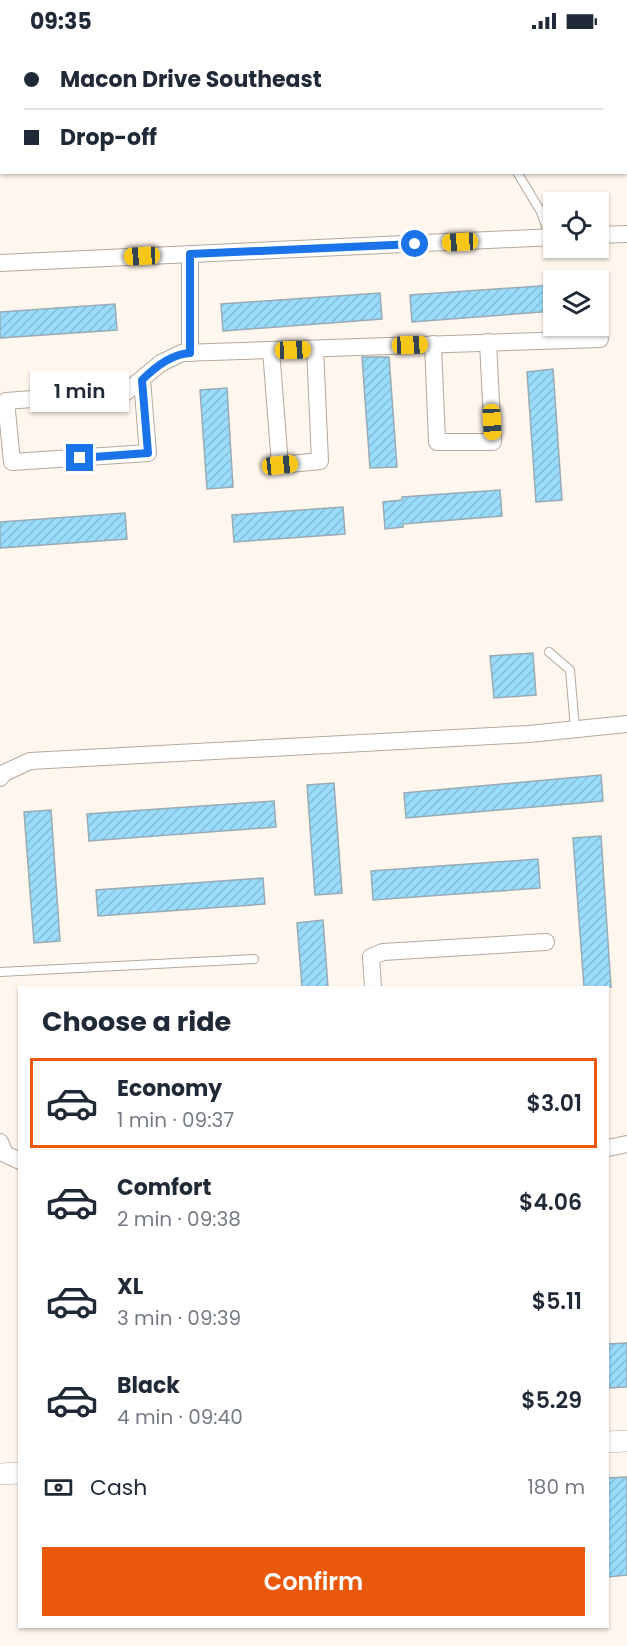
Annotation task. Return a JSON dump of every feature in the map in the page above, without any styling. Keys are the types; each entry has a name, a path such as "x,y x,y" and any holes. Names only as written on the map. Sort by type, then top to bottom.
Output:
{"street":[{"path":"609,235 627,234"},
{"path":"0,263 543,237"},
{"path":"190,254 190,353"},
{"path":"142,380 148,453 12,462 6,401 126,392 161,363 182,353 600,339"},
{"path":"433,344 437,442 494,441 488,342"},
{"path":"271,350 280,465 320,461 315,349"},
{"path":"0,778 4,773 30,761 530,734 627,724"},
{"path":"373,986 371,957 383,952 546,942"},
{"path":"0,1142 5,1154 18,1160"},
{"path":"609,1148 627,1144"},
{"path":"609,1442 627,1441"},
{"path":"0,1474 18,1473"}],"lane":[{"path":"519,174 543,217"},
{"path":"549,652 570,670 575,728"},
{"path":"0,972 254,958"}],"building":[{"path":"543,286 543,312 412,322 410,295"},
{"path":"380,293 382,319 223,331 221,304"},
{"path":"115,304 117,330 0,338 0,312"},
{"path":"362,357 389,357 397,467 370,468"},
{"path":"553,369 562,500 536,502 527,372"},
{"path":"227,388 233,487 207,489 200,390"},
{"path":"500,490 502,516 403,524 403,527 385,529 383,502 402,500 402,497"},
{"path":"343,507 345,534 234,542 232,515"},
{"path":"125,513 127,539 0,548 0,522"},
{"path":"533,653 536,695 494,698 490,656"},
{"path":"601,775 603,801 406,818 404,793"},
{"path":"334,783 342,893 315,895 307,785"},
{"path":"274,801 276,827 89,841 87,814"},
{"path":"51,810 60,941 34,943 24,812"},
{"path":"601,836 611,987 584,986 573,838"},
{"path":"538,859 540,888 373,900 371,871"},
{"path":"263,878 265,904 98,916 96,890"},
{"path":"323,920 328,986 302,986 297,923"},
{"path":"627,1343 627,1387 609,1388 609,1344"},
{"path":"627,1477 627,1575 609,1577 609,1478"}],"route":[{"path":"80,458 148,453 142,380 161,363 182,353 190,353 190,254 415,244"}]}
